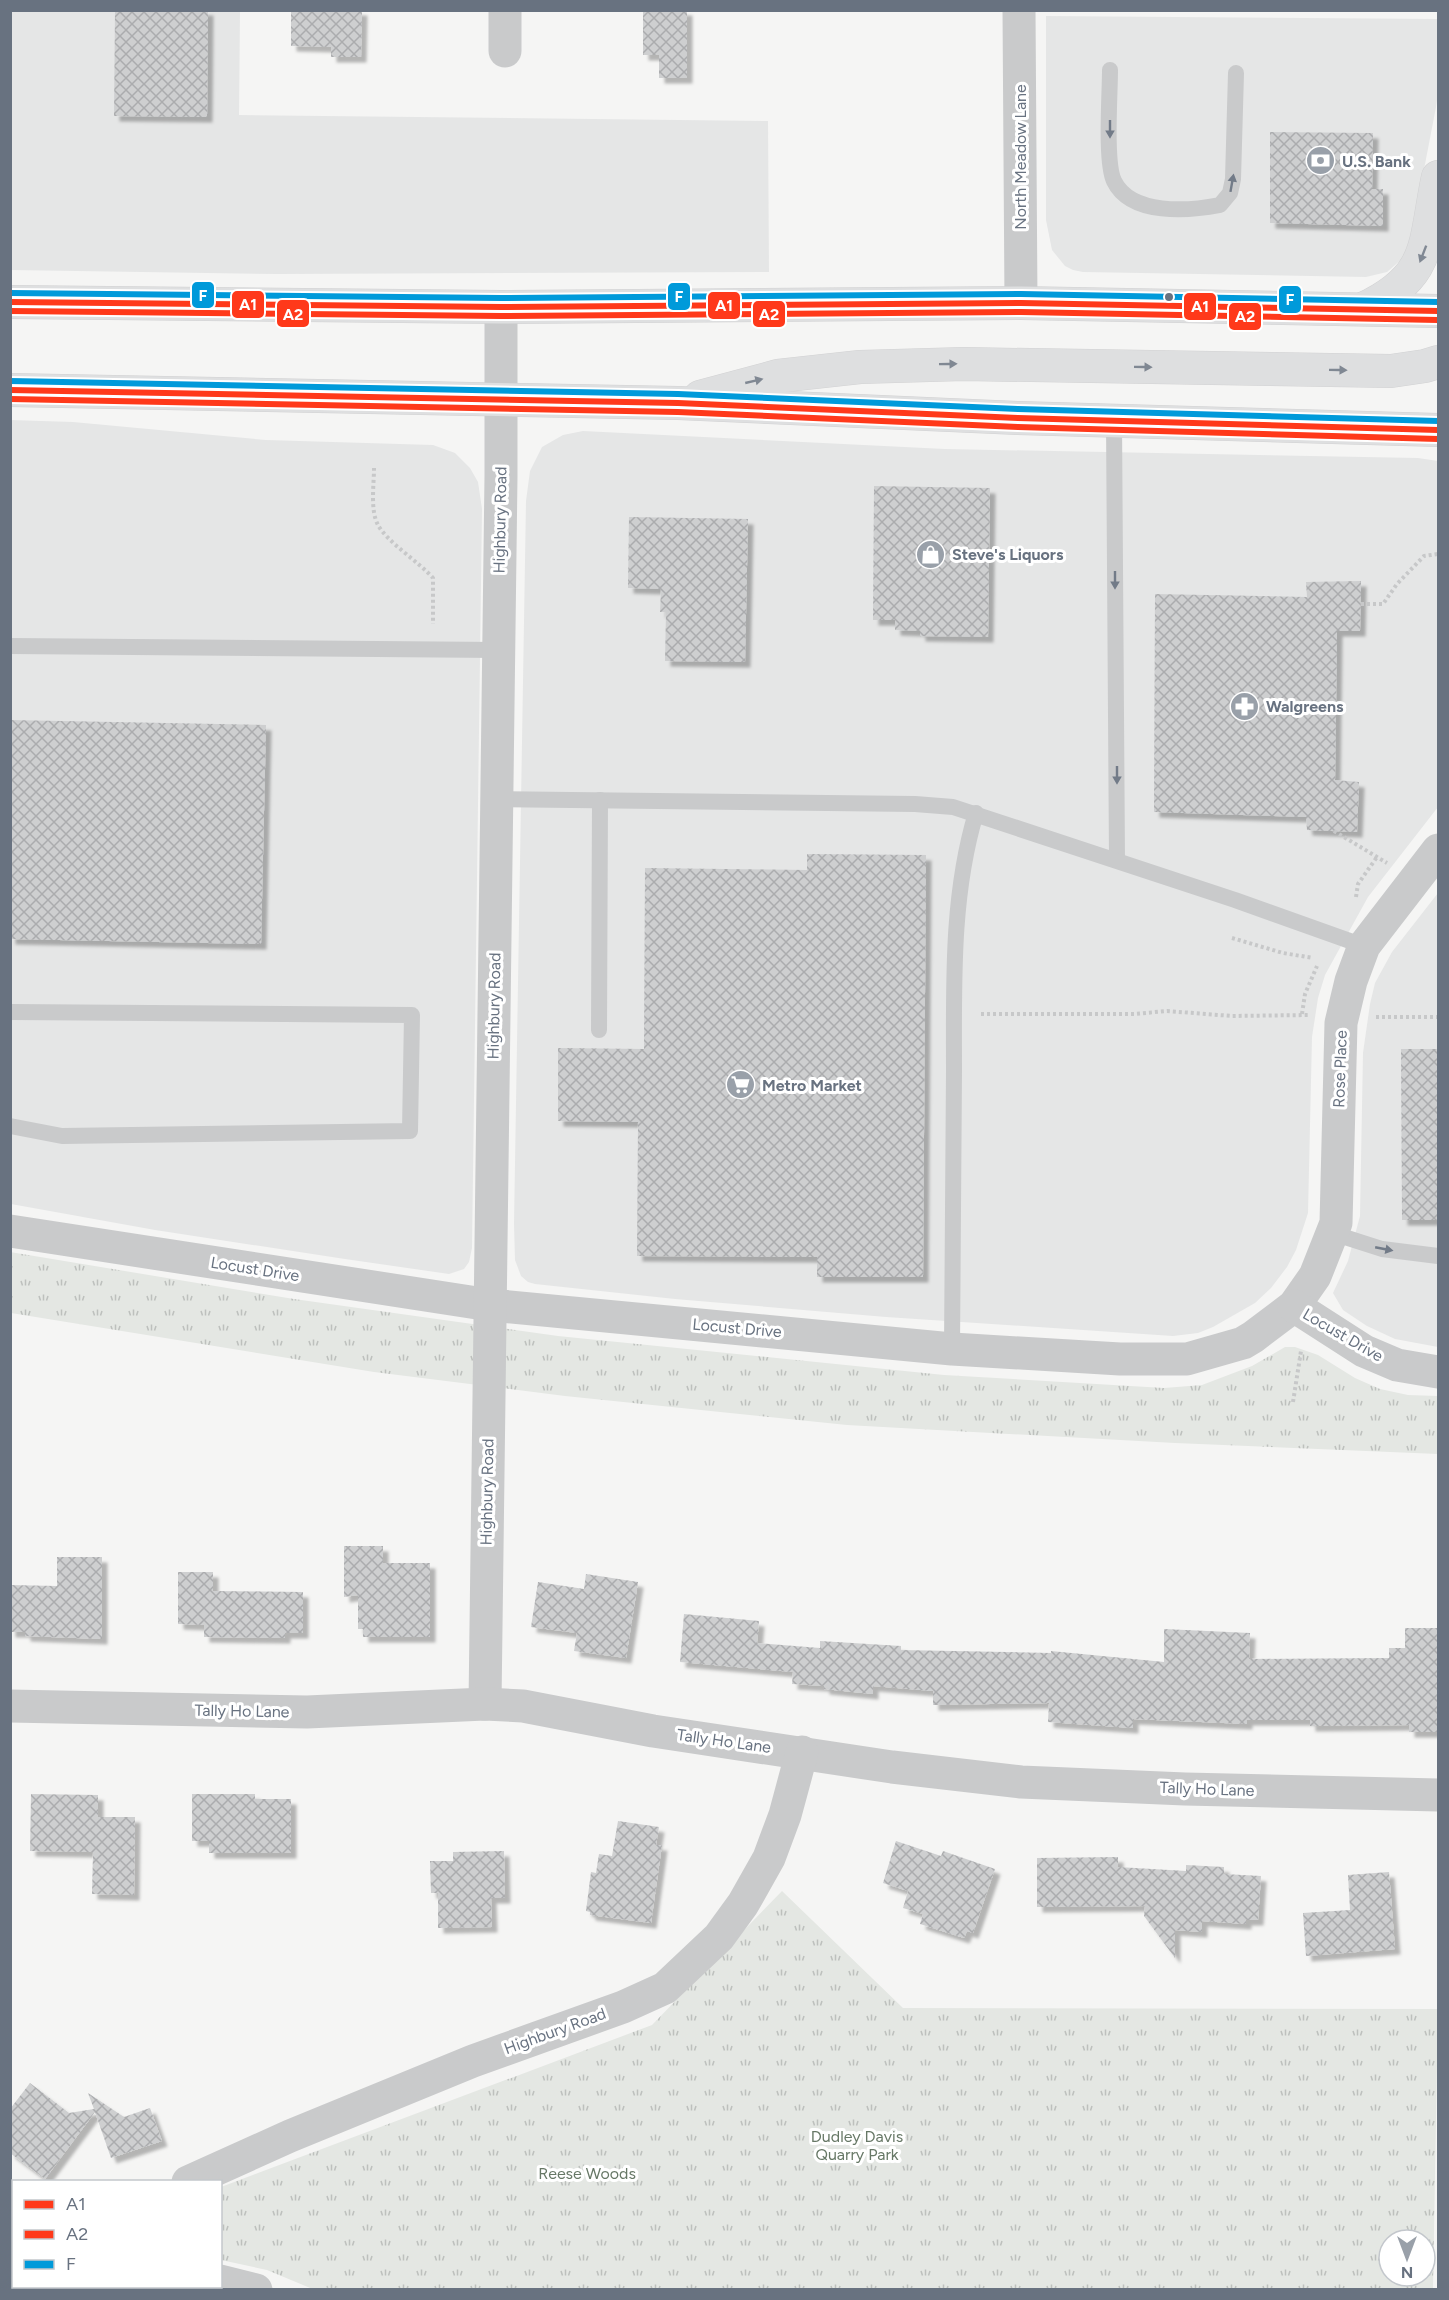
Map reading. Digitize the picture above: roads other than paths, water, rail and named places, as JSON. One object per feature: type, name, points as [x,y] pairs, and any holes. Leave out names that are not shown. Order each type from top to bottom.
[{"type":"main road","points":[[1363,309],[1384,299],[1401,287],[1417,269],[1426,248],[1438,177]]},
{"type":"main road","points":[[10,302],[501,308],[1021,303],[1438,311]]},
{"type":"main road","points":[[678,403],[778,376],[860,367],[964,364],[1391,371],[1438,362]]},
{"type":"main road","points":[[10,390],[678,403],[1438,430]]},
{"type":"street","points":[[505,10],[505,51]]},
{"type":"street","name":"North Meadow Lane","points":[[1019,10],[1021,303]]},
{"type":"street","name":"Highbury Road","points":[[485,1704],[501,308]]},
{"type":"street","name":"Rose Place","points":[[1294,1306],[1315,1276],[1335,1223],[1342,1017],[1351,981],[1364,946],[1438,850]]},
{"type":"street","name":"Locust Drive","points":[[10,1231],[490,1305],[952,1349],[1120,1359],[1187,1359],[1243,1343],[1294,1306],[1364,1351],[1397,1365],[1438,1372]]},
{"type":"street","name":"Tally Ho Lane","points":[[10,1706],[307,1712],[485,1704],[523,1706],[652,1731],[892,1767],[1022,1782],[1185,1790],[1438,1795]]},
{"type":"street","name":"Highbury Road","points":[[190,2180],[290,2136],[474,2061],[623,2007],[665,1988],[719,1937],[743,1904],[769,1858],[785,1815],[802,1752]]},
{"type":"street","points":[[222,2281],[256,2289]]},
{"type":"lane","points":[[1110,70],[1109,166],[1115,183],[1132,200],[1159,209],[1194,210],[1220,205],[1230,193],[1233,179],[1236,73]]},
{"type":"lane","points":[[1114,420],[1117,860]]},
{"type":"lane","points":[[10,646],[498,650]]},
{"type":"lane","points":[[497,799],[915,804],[953,807],[1117,860],[1364,946]]},
{"type":"lane","points":[[599,1030],[600,800]]},
{"type":"lane","points":[[952,1349],[954,1014],[959,890],[965,851],[976,813]]},
{"type":"lane","points":[[10,1012],[412,1015],[411,1131],[62,1136],[10,1126]]},
{"type":"lane","points":[[1332,1233],[1382,1249],[1438,1256]]},
{"type":"place","name":"U.S. Bank","points":[[1321,161]]},
{"type":"place","name":"Steve's Liquors","points":[[931,554]]},
{"type":"place","name":"Walgreens","points":[[1245,706]]},
{"type":"place","name":"Metro Market","points":[[741,1085]]},
{"type":"park label","name":"Dudley Davis Quarry Park","points":[[857,2145]]},
{"type":"park label","name":"Reese Woods","points":[[587,2173]]}]
